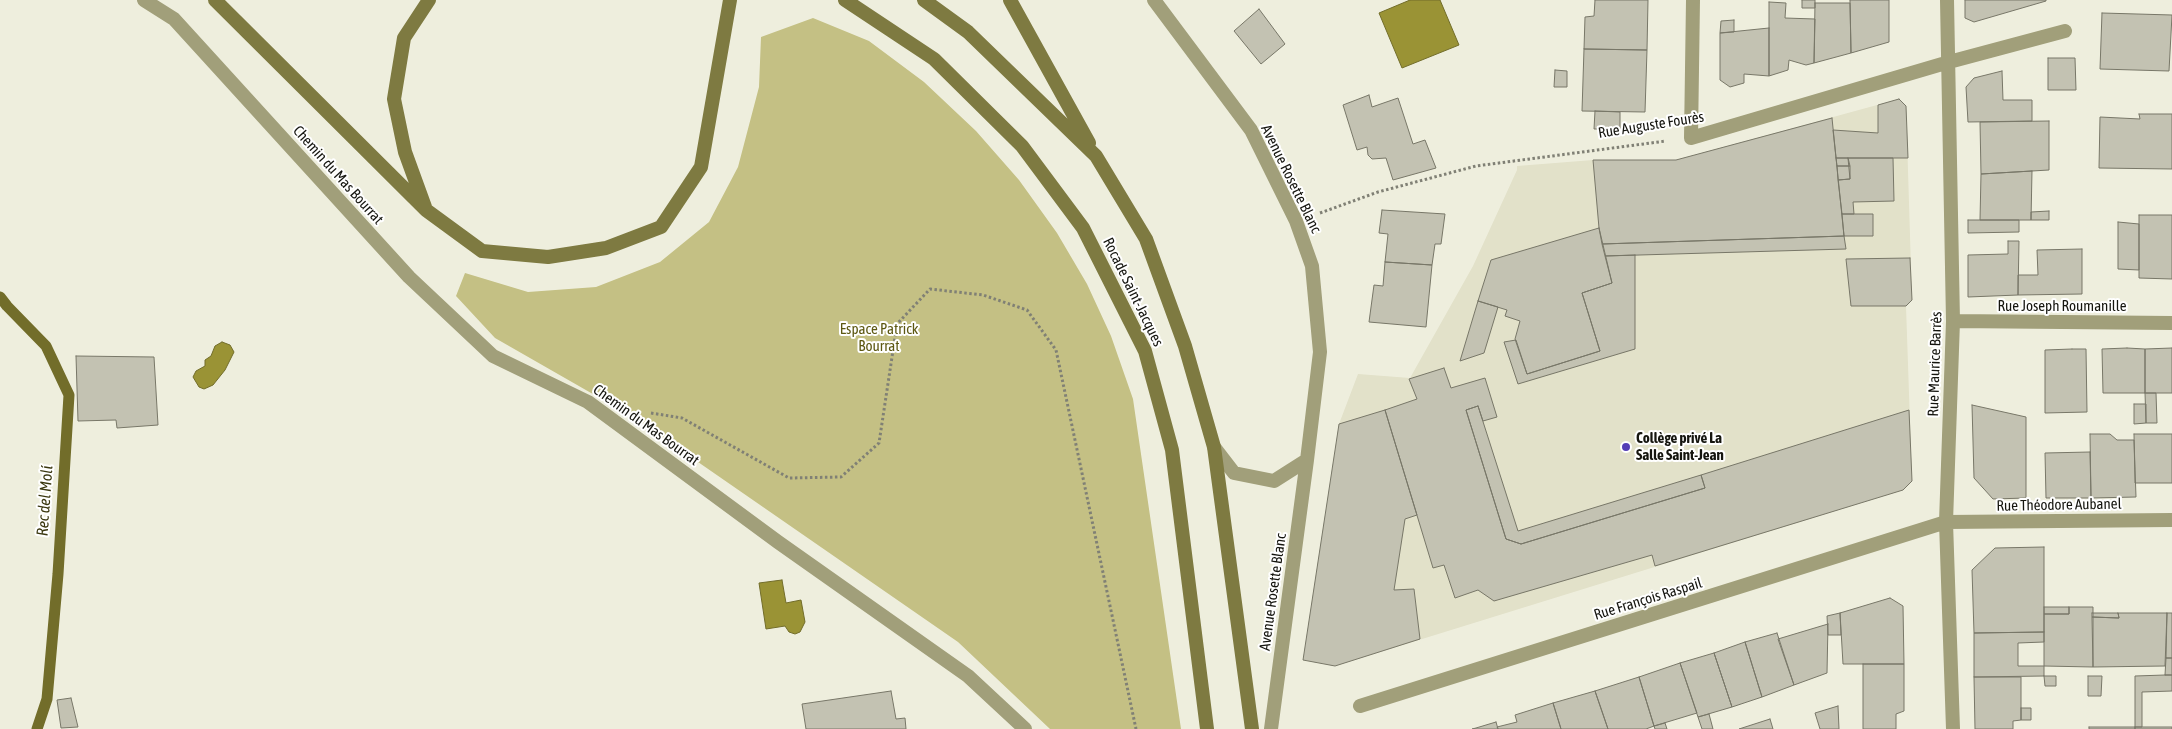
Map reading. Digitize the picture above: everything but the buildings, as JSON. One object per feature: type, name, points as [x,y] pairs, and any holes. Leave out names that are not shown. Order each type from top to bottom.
[{"type":"main road","points":[[215,0],[426,210],[482,251],[548,257],[606,248],[660,227],[701,167],[730,0]]},
{"type":"main road","points":[[426,210],[405,152],[394,99],[404,38],[428,0]]},
{"type":"main road","name":"Rocade Saint-Jacques","points":[[845,0],[934,59],[1022,146],[1084,228],[1145,352],[1172,450],[1207,729]]},
{"type":"main road","name":"Rocade Saint-Jacques","points":[[924,0],[968,32],[1096,156],[1146,240],[1186,346],[1214,447],[1252,729]]},
{"type":"main road","points":[[1010,0],[1096,156]]},
{"type":"street","name":"Chemin du Mas Bourrat","points":[[144,0],[174,19],[409,277],[493,356],[588,402],[778,542],[968,676],[1024,729]]},
{"type":"street","name":"Avenue Rosette Blanc","points":[[1154,0],[1251,130],[1296,221],[1312,266],[1320,352],[1271,729]]},
{"type":"street","points":[[1691,138],[1693,0]]},
{"type":"street","name":"Rue Maurice Barrès","points":[[1947,0],[1953,321],[1946,522],[1954,729]]},
{"type":"street","name":"Rue Auguste Fourès","points":[[1691,138],[1949,62],[2065,32]]},
{"type":"street","name":"Rue Joseph Roumanille","points":[[1953,321],[2172,323]]},
{"type":"street","points":[[1214,447],[1234,473],[1274,481],[1307,460]]},
{"type":"street","name":"Rue Théodore Aubanel","points":[[1946,522],[2172,520]]},
{"type":"street","name":"Rue François Raspail","points":[[1360,706],[1946,522]]},
{"type":"path","name":"Rue Auguste Fourès","points":[[1296,221],[1378,192],[1476,166],[1691,138]]},
{"type":"path","points":[[644,412],[682,418],[789,478],[841,477],[879,443],[897,324],[930,289],[983,295],[1027,310],[1056,350],[1136,729]]},
{"type":"shaded area","points":[[1410,0],[1440,0],[1459,45],[1402,68],[1379,13]]},
{"type":"shaded area","points":[[1899,99],[1906,106],[1912,300],[1906,306],[1912,481],[1903,490],[1335,666],[1303,660],[1339,424],[1358,374],[1410,378],[1473,266],[1517,170],[1517,166],[1593,160],[1676,160]]},
{"type":"shaded area","points":[[222,342],[230,345],[234,352],[225,370],[213,385],[204,389],[199,387],[193,377],[196,371],[205,366],[205,360],[211,356],[215,346]]},
{"type":"shaded area","points":[[782,580],[786,603],[801,600],[805,622],[800,632],[795,634],[789,632],[785,626],[766,629],[759,583]]},
{"type":"green space","name":"Espace Patrick Bourrat","points":[[813,18],[869,41],[924,82],[976,131],[1019,180],[1057,233],[1087,284],[1111,336],[1133,399],[1181,729],[1050,729],[958,642],[633,417],[495,338],[456,296],[465,273],[528,292],[596,287],[660,262],[709,222],[738,167],[759,87],[761,37]]},
{"type":"waterway","name":"Rec del Molí","points":[[0,297],[46,346],[69,395],[58,574],[47,699],[37,729]]},
{"type":"place","name":"Collège privé La Salle Saint-Jean","points":[[1626,447]]}]
